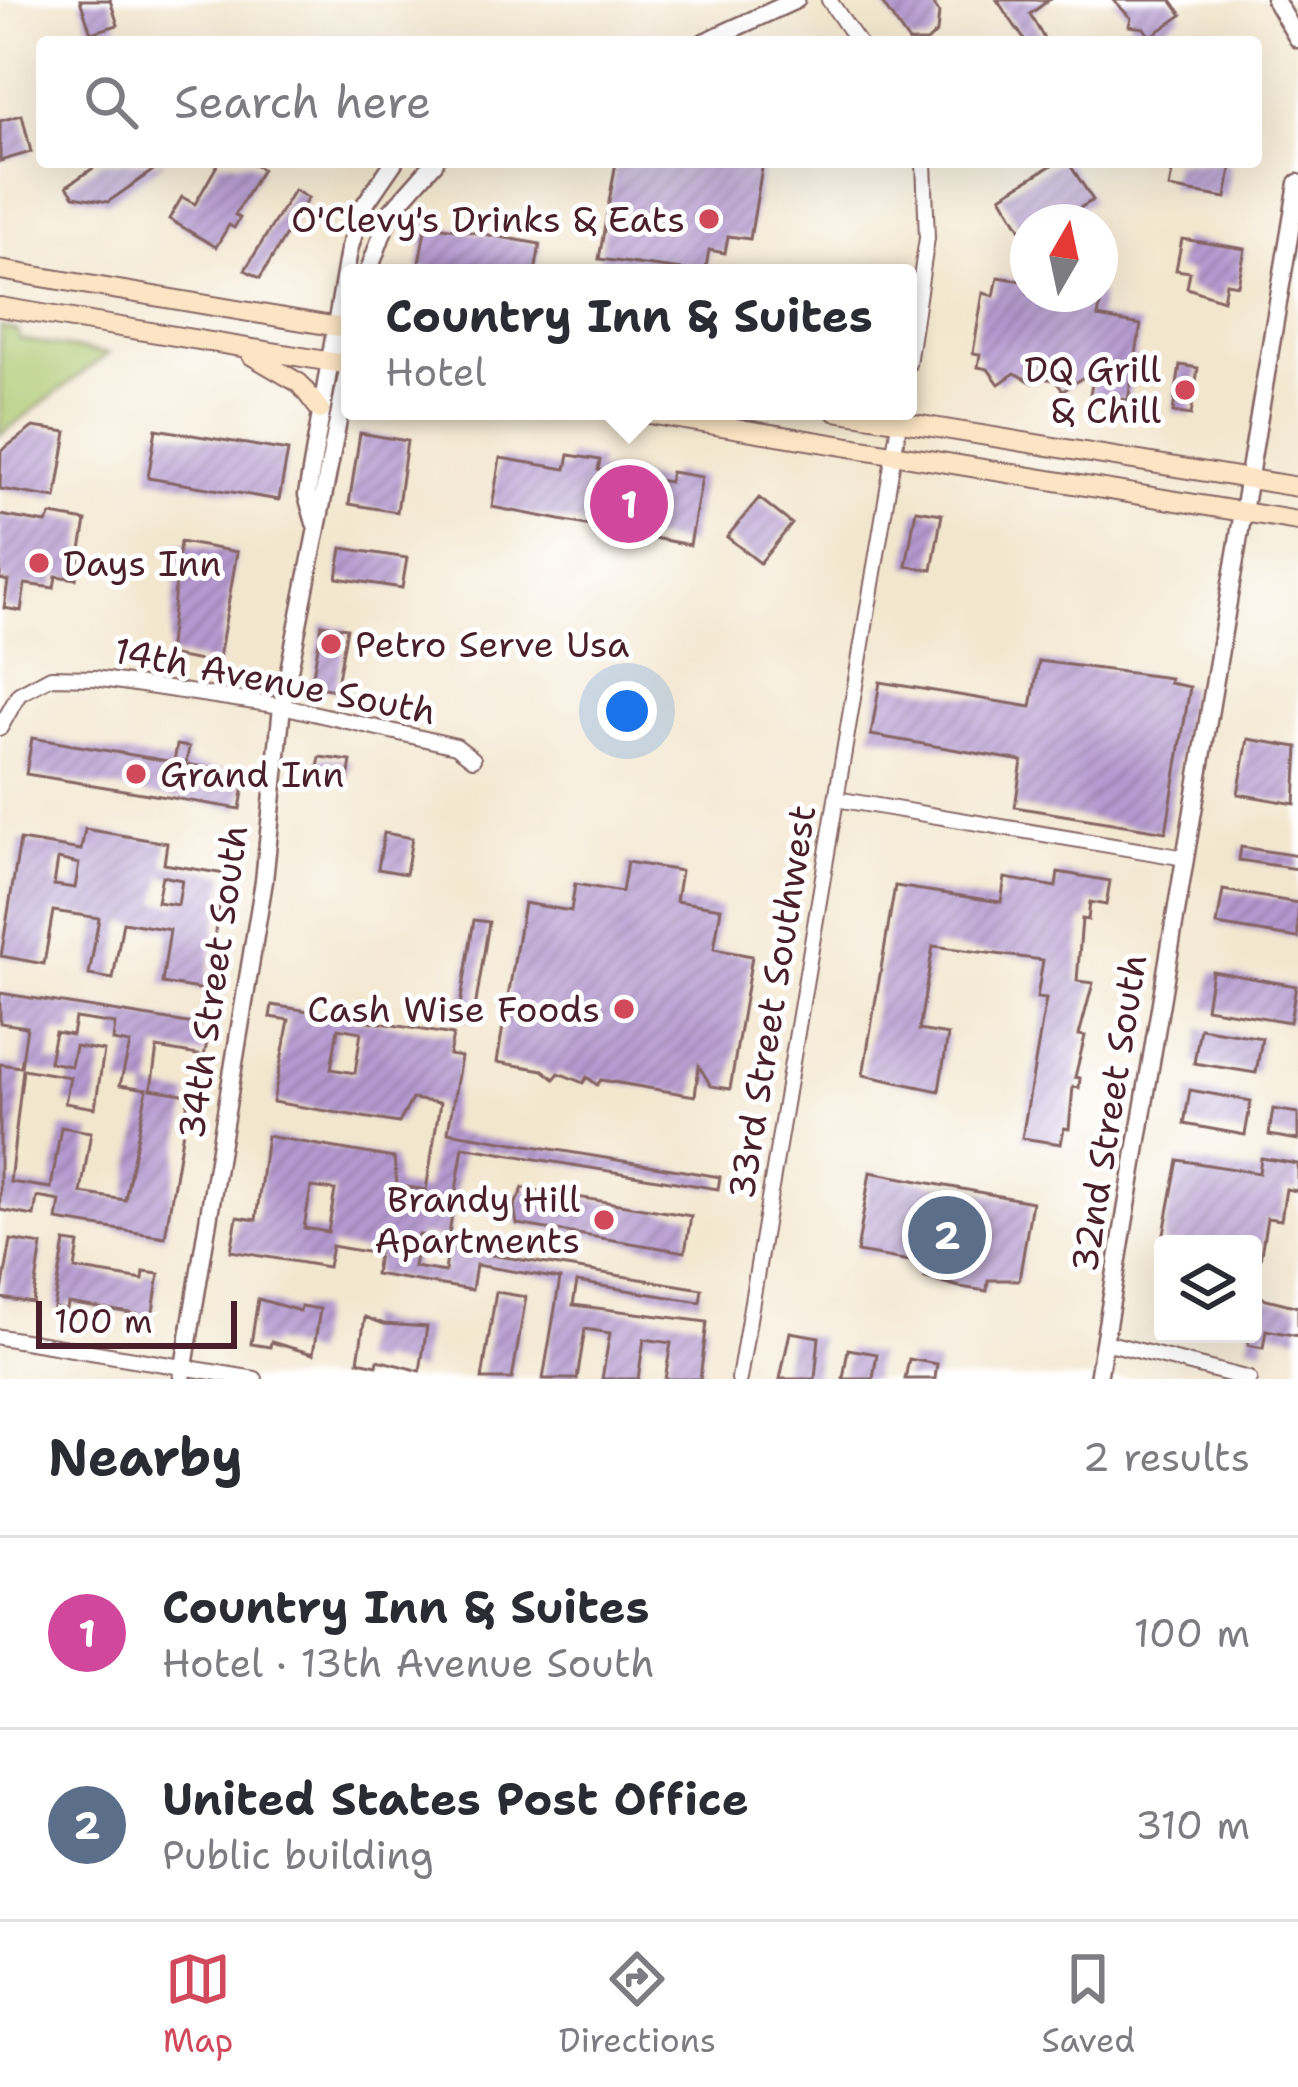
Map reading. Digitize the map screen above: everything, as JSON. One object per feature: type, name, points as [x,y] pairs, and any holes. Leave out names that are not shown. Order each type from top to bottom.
[{"type":"main road","points":[[0,270],[341,328]]},
{"type":"main road","points":[[0,307],[341,362]]},
{"type":"main road","points":[[230,345],[282,371],[320,410]]},
{"type":"main road","points":[[917,419],[1298,487]]},
{"type":"main road","points":[[686,420],[1298,521]]},
{"type":"street","points":[[717,36],[796,0]]},
{"type":"street","points":[[829,0],[854,36]]},
{"type":"street","points":[[1275,0],[1298,40]]},
{"type":"street","name":"34th Street South","points":[[352,264],[361,210],[390,168]]},
{"type":"street","points":[[371,264],[390,213],[430,168]]},
{"type":"street","points":[[917,307],[928,238],[924,168]]},
{"type":"street","points":[[1243,512],[1298,183]]},
{"type":"street","name":"34th Street South","points":[[315,524],[307,494],[326,361],[341,330]]},
{"type":"street","name":"34th Street South","points":[[183,1373],[264,881],[282,706],[341,413]]},
{"type":"street","name":"33rd Street Southwest","points":[[740,1379],[899,420]]},
{"type":"street","name":"32nd Street South","points":[[1098,1379],[1243,512]]},
{"type":"street","name":"14th Avenue South","points":[[3,722],[19,694],[51,677],[133,682],[282,706],[456,746],[473,759]]},
{"type":"street","points":[[836,799],[1185,858]]},
{"type":"street","points":[[0,1337],[183,1373],[255,1379]]},
{"type":"street","points":[[1105,1342],[1249,1379]]},
{"type":"green space","points":[[0,326],[18,331],[19,339],[108,354],[0,435]]},
{"type":"building","points":[[80,0],[110,0],[118,25],[91,33]]},
{"type":"building","points":[[880,0],[930,0],[939,13],[937,32],[905,36]]},
{"type":"building","points":[[997,0],[1049,0],[1030,14],[1043,36],[1022,36]]},
{"type":"building","points":[[1113,0],[1171,0],[1182,15],[1151,36],[1144,28],[1129,26],[1131,18]]},
{"type":"building","points":[[22,115],[31,152],[0,161],[0,121]]},
{"type":"building","points":[[93,168],[156,168],[108,202],[74,196],[67,186]]},
{"type":"building","points":[[216,168],[262,169],[235,215],[240,218],[234,228],[229,225],[216,247],[169,219],[182,197],[195,204]]},
{"type":"building","points":[[615,168],[762,168],[750,239],[728,236],[725,253],[709,250],[707,264],[599,259]]},
{"type":"building","points":[[1047,168],[1072,168],[1093,200],[1086,204],[1010,204],[1010,211],[1001,196]]},
{"type":"building","points":[[1173,168],[1231,169],[1226,198],[1169,188]]},
{"type":"building","points":[[294,190],[308,198],[260,278],[245,270]]},
{"type":"building","points":[[426,224],[540,244],[537,264],[419,264]]},
{"type":"building","points":[[1182,239],[1245,249],[1238,285],[1226,283],[1223,300],[1187,288],[1190,272],[1176,270]]},
{"type":"building","points":[[998,277],[1010,279],[1010,312],[1099,312],[1098,317],[1141,325],[1128,400],[1090,394],[1095,369],[1063,391],[1055,380],[1041,378],[1033,383],[1015,373],[999,384],[988,369],[978,367],[980,354],[973,353],[983,293],[994,296]]},
{"type":"building","name":"DQ Grill & Chill","points":[[1180,365],[1198,368],[1191,415],[1173,412]]},
{"type":"building","points":[[33,427],[67,432],[56,498],[0,489],[1,451]]},
{"type":"building","points":[[156,429],[288,451],[279,500],[148,478]]},
{"type":"building","points":[[360,433],[407,441],[397,512],[349,504]]},
{"type":"building","points":[[569,455],[600,460],[598,470],[669,482],[671,472],[702,477],[690,545],[492,507],[500,458],[566,469]]},
{"type":"building","points":[[759,498],[792,524],[760,563],[727,537]]},
{"type":"building","points":[[916,510],[942,514],[932,570],[906,566]]},
{"type":"building","name":"Days Inn","points":[[0,515],[46,523],[51,515],[86,521],[76,579],[56,576],[54,588],[25,584],[21,611],[4,608],[8,581],[0,579]]},
{"type":"building","points":[[180,542],[237,552],[218,664],[168,655]]},
{"type":"building","points":[[342,548],[407,558],[402,588],[337,578]]},
{"type":"building","points":[[322,624],[347,628],[336,690],[311,686]]},
{"type":"building","points":[[1039,661],[1170,678],[1169,683],[1190,687],[1166,832],[1015,807],[1022,761],[871,735],[880,682],[1031,707]]},
{"type":"building","name":"Grand Inn","points":[[32,738],[174,762],[177,745],[189,747],[186,764],[246,774],[240,809],[26,774]]},
{"type":"building","points":[[1248,739],[1298,747],[1295,804],[1238,794]]},
{"type":"building","points":[[320,757],[351,761],[348,779],[317,773]]},
{"type":"building","points":[[85,829],[167,843],[164,864],[225,874],[205,990],[162,983],[170,930],[123,922],[113,979],[89,975],[99,918],[53,911],[44,964],[1,956],[20,840],[81,850]],"holes":[[[58,859],[79,864],[75,888],[54,885]],[[162,876],[182,880],[178,905],[157,902]]]},
{"type":"building","points":[[384,833],[412,838],[406,874],[378,869]]},
{"type":"building","points":[[1241,847],[1298,856],[1298,869],[1239,860]]},
{"type":"building","name":"Cash Wise Foods","points":[[627,862],[681,871],[676,901],[721,908],[714,949],[752,956],[730,1089],[711,1086],[699,1066],[695,1096],[601,1080],[597,1085],[587,1077],[583,1083],[559,1073],[554,1079],[543,1070],[497,1062],[524,903],[571,911],[575,884],[622,892]]},
{"type":"building","points":[[1058,872],[1110,881],[1106,905],[1090,902],[1088,920],[1082,919],[1077,981],[1093,983],[1079,1035],[1085,1036],[1075,1077],[1080,1078],[1079,1088],[1073,1087],[1069,1129],[1064,1128],[1061,1144],[1022,1138],[1046,999],[1037,998],[1043,960],[933,946],[919,1030],[948,1035],[939,1091],[863,1075],[895,886],[1001,902],[1005,878],[1056,887]]},
{"type":"building","points":[[1223,890],[1298,903],[1298,938],[1217,925]]},
{"type":"building","points":[[474,920],[489,922],[473,1021],[458,1018]]},
{"type":"building","points":[[1212,971],[1296,986],[1290,1022],[1206,1008]]},
{"type":"building","points":[[0,993],[200,1025],[197,1041],[207,1042],[204,1056],[157,1048],[151,1089],[189,1095],[165,1237],[57,1220],[60,1201],[37,1197],[34,1216],[0,1210],[0,1064],[21,1067],[27,1027],[0,1023]],"holes":[[[75,1018],[115,1024],[113,1041],[130,1044],[120,1085],[147,1089],[125,1200],[81,1193],[91,1132],[61,1127],[51,1188],[10,1182],[23,1069],[70,1077],[65,1103],[95,1108],[104,1051],[75,1046],[71,1066],[49,1062],[55,1032],[72,1035]]]},
{"type":"building","points":[[272,1005],[453,1035],[449,1055],[461,1057],[448,1132],[720,1177],[718,1189],[463,1147],[448,1240],[419,1235],[414,1267],[445,1272],[448,1248],[702,1289],[700,1302],[577,1282],[573,1305],[707,1322],[700,1379],[665,1379],[671,1343],[644,1339],[638,1379],[602,1379],[610,1333],[585,1329],[577,1379],[543,1379],[560,1279],[476,1265],[472,1290],[375,1274],[378,1254],[332,1246],[328,1267],[231,1251],[237,1217],[256,1220],[267,1136],[394,1158],[397,1185],[426,1190],[440,1103],[412,1099],[399,1123],[273,1102],[289,1020],[270,1017]],"holes":[[[338,1028],[361,1032],[355,1073],[331,1069]],[[311,1187],[335,1190],[328,1232],[304,1228]]]},
{"type":"building","points":[[1200,1028],[1262,1038],[1256,1073],[1194,1063]]},
{"type":"building","points":[[1190,1090],[1251,1101],[1245,1135],[1184,1124]]},
{"type":"building","points":[[1273,1109],[1298,1113],[1298,1140],[1269,1135]]},
{"type":"building","points":[[1261,1158],[1298,1164],[1297,1191],[1286,1189],[1281,1220],[1267,1218],[1262,1248],[1262,1235],[1164,1235],[1178,1160],[1259,1173]]},
{"type":"building","points":[[870,1172],[1032,1202],[1019,1280],[988,1280],[987,1291],[960,1287],[925,1278],[928,1264],[857,1252]]},
{"type":"building","name":"Brandy Hill Apartments","points":[[523,1188],[691,1216],[685,1252],[517,1224],[514,1207]]},
{"type":"building","points":[[11,1240],[42,1245],[33,1303],[1,1298]]},
{"type":"building","points":[[65,1242],[79,1244],[75,1269],[143,1280],[144,1272],[159,1274],[151,1324],[136,1322],[137,1314],[68,1303],[67,1310],[54,1308]]},
{"type":"building","points":[[496,1292],[526,1297],[512,1379],[482,1379]]},
{"type":"building","points":[[1262,1298],[1298,1307],[1298,1336],[1266,1330],[1263,1348],[1248,1345],[1262,1343]]},
{"type":"building","points":[[258,1299],[300,1311],[301,1306],[320,1309],[313,1354],[271,1342],[270,1347],[251,1344]]},
{"type":"building","points":[[365,1317],[384,1324],[427,1327],[420,1371],[378,1360],[377,1365],[358,1361]]},
{"type":"building","points":[[790,1332],[819,1337],[815,1379],[780,1379]]},
{"type":"building","points":[[848,1349],[877,1354],[873,1379],[843,1379]]},
{"type":"building","points":[[909,1359],[937,1364],[935,1379],[905,1379]]},
{"type":"place","name":"O'Clevy's Drinks & Eats","points":[[709,219]]},
{"type":"place","name":"DQ Grill & Chill","points":[[1185,390]]},
{"type":"place","name":"Country Inn & Suites","points":[[629,504]]},
{"type":"place","name":"Days Inn","points":[[39,563]]},
{"type":"place","name":"Petro Serve Usa","points":[[331,644]]},
{"type":"place","name":"Grand Inn","points":[[136,774]]},
{"type":"place","name":"Cash Wise Foods","points":[[624,1009]]},
{"type":"place","name":"Brandy Hill Apartments","points":[[604,1220]]},
{"type":"place","name":"United States Post Office","points":[[947,1235]]}]
